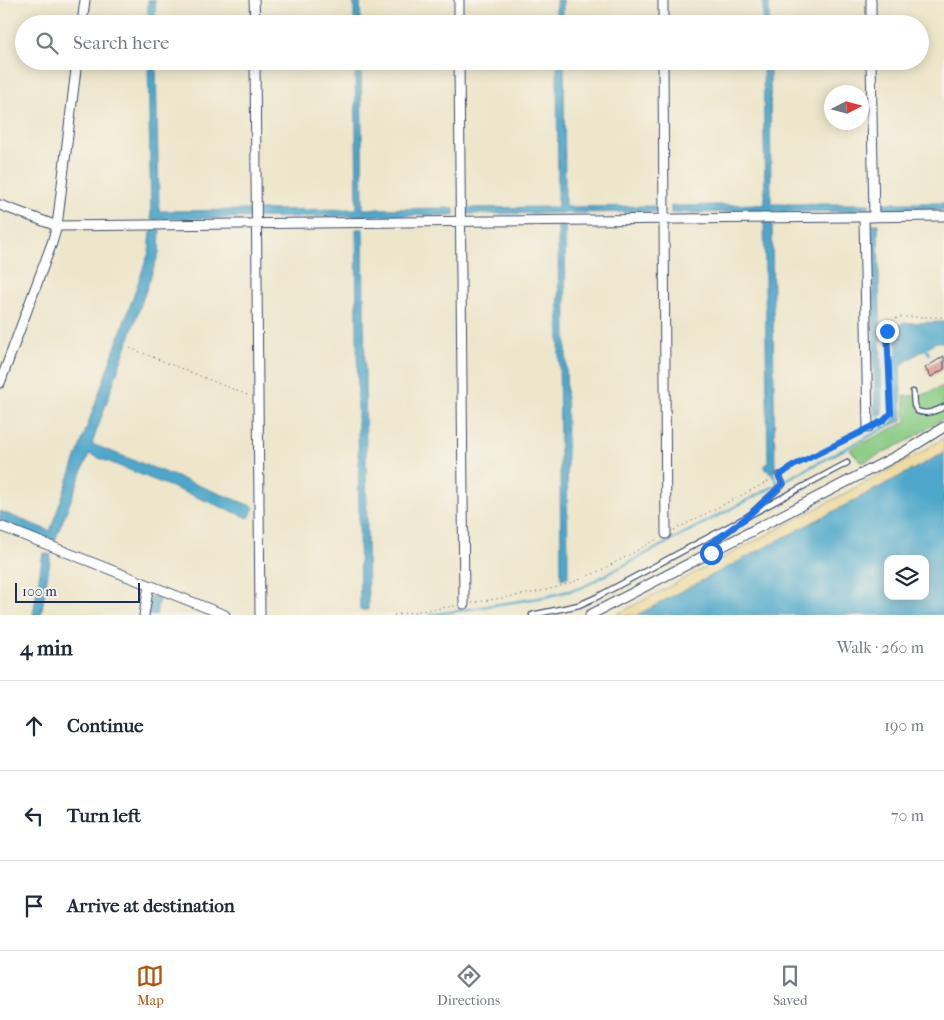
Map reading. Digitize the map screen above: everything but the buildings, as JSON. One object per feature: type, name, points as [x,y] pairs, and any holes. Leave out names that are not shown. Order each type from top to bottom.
[{"type":"street","points":[[83,15],[85,0]]},
{"type":"street","points":[[254,0],[255,15]]},
{"type":"street","points":[[459,0],[459,15]]},
{"type":"street","points":[[663,0],[663,15]]},
{"type":"street","points":[[871,0],[871,15]]},
{"type":"street","points":[[0,383],[52,243],[56,226],[77,70]]},
{"type":"street","points":[[255,70],[260,615]]},
{"type":"street","points":[[460,70],[464,604]]},
{"type":"street","points":[[663,70],[666,534]]},
{"type":"street","points":[[868,428],[874,214],[872,70]]},
{"type":"street","points":[[0,206],[56,226],[665,220],[874,214],[944,216]]},
{"type":"street","points":[[590,615],[904,452],[944,427]]},
{"type":"street","points":[[0,526],[225,615]]},
{"type":"street","points":[[144,615],[149,585]]},
{"type":"lane","points":[[913,392],[914,405],[917,411],[923,413],[944,407]]},
{"type":"lane","points":[[532,615],[578,605],[597,597],[847,464]]},
{"type":"lane","points":[[711,553],[713,542],[747,517],[783,484],[779,476]]},
{"type":"path","points":[[779,476],[793,466],[883,421],[891,413],[887,331],[891,321],[899,316],[944,317]]},
{"type":"path","points":[[130,348],[258,400]]},
{"type":"path","points":[[394,615],[569,584],[592,575],[666,534],[773,479]]},
{"type":"green space","points":[[944,386],[944,418],[907,441],[862,463],[850,449],[906,422],[904,396],[920,396]]},
{"type":"sand","points":[[944,438],[944,453],[637,615],[616,615],[919,454]]},
{"type":"water","points":[[148,0],[155,0],[156,15],[148,15]]},
{"type":"water","points":[[354,0],[360,0],[361,15],[354,15]]},
{"type":"water","points":[[556,0],[563,0],[563,15],[556,15]]},
{"type":"water","points":[[763,0],[769,0],[769,15],[763,15]]},
{"type":"water","points":[[148,70],[156,70],[159,211],[357,209],[355,70],[361,70],[363,209],[454,208],[454,215],[364,216],[364,218],[356,218],[356,216],[157,219],[157,230],[160,230],[159,253],[92,444],[254,507],[249,518],[89,454],[54,543],[0,521],[0,511],[50,531],[149,252],[151,232],[153,231],[153,220],[151,219]]},
{"type":"water","points":[[557,70],[564,70],[565,207],[659,206],[659,212],[466,214],[466,208],[558,207]]},
{"type":"water","points":[[763,70],[770,70],[771,204],[869,204],[869,211],[773,212],[772,216],[765,215],[764,212],[671,213],[671,206],[765,204]]},
{"type":"water","points":[[876,203],[944,203],[944,210],[876,210]]},
{"type":"water","points":[[764,220],[772,221],[775,472],[769,473],[769,470],[765,470],[765,465],[768,464]]},
{"type":"water","points":[[872,224],[878,224],[882,414],[875,414]]},
{"type":"water","points":[[558,225],[565,225],[568,577],[561,579]]},
{"type":"water","points":[[356,229],[363,229],[368,610],[360,610]]},
{"type":"water","points":[[944,322],[944,342],[936,342],[905,362],[900,370],[902,421],[889,426],[895,416],[893,363],[897,356],[896,328],[902,323]]},
{"type":"water","points":[[944,453],[944,615],[637,615]]},
{"type":"water","points":[[43,553],[51,555],[41,615],[33,615]]},
{"type":"water","points":[[151,596],[159,598],[156,615],[148,615]]},
{"type":"waterway","points":[[924,346],[929,354]]},
{"type":"waterway","points":[[878,411],[878,416],[884,428]]},
{"type":"waterway","points":[[431,615],[545,597],[581,588],[892,424]]},
{"type":"waterway","points":[[771,469],[778,484]]},
{"type":"route","points":[[711,553],[713,542],[747,517],[783,484],[779,476],[793,466],[883,421],[891,413],[887,331]]}]
